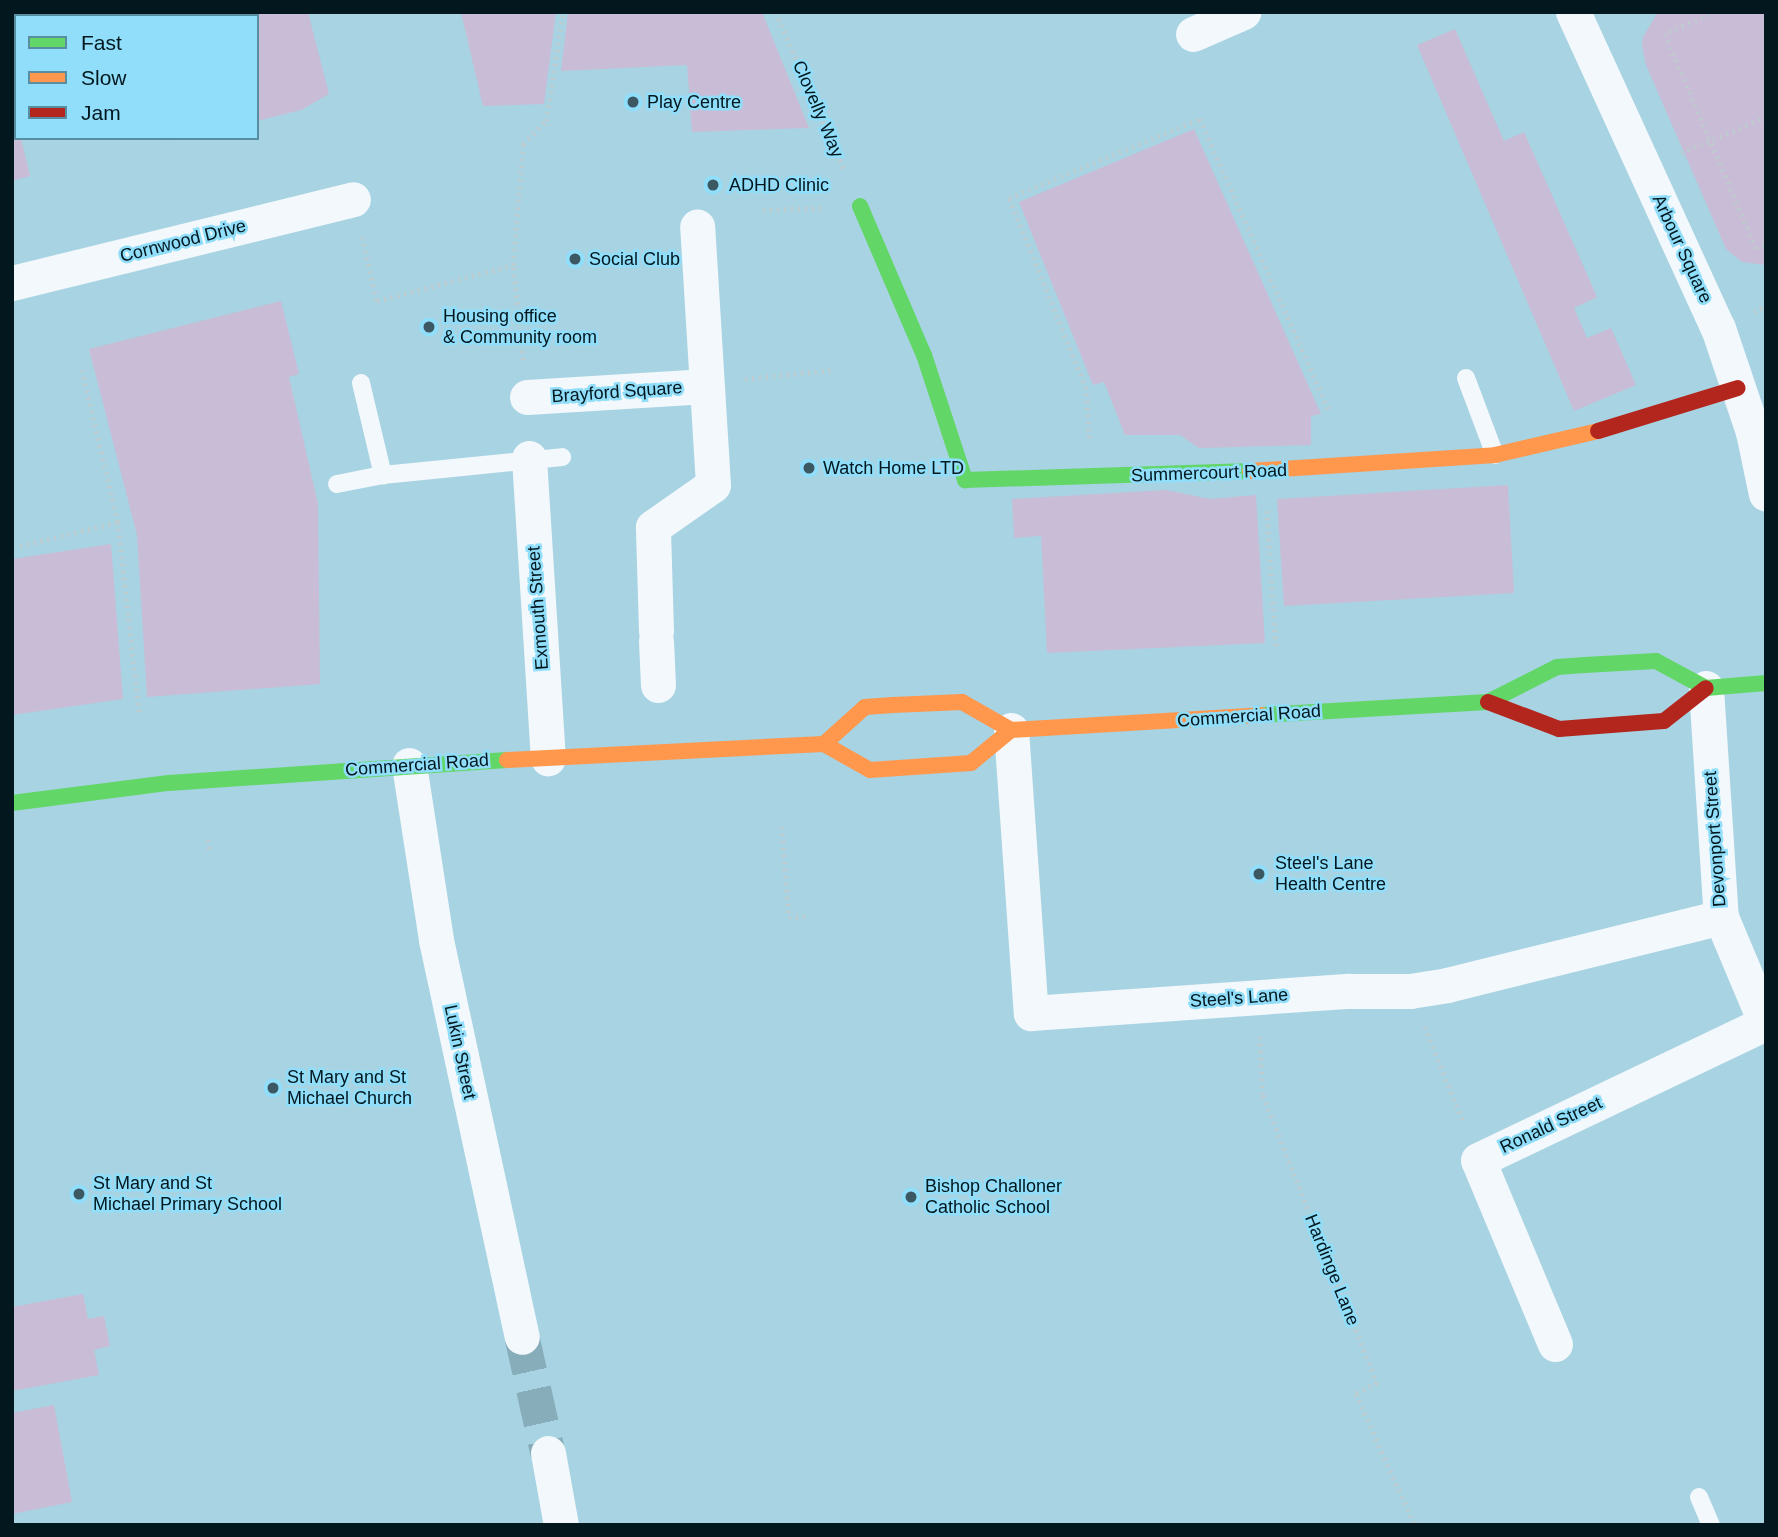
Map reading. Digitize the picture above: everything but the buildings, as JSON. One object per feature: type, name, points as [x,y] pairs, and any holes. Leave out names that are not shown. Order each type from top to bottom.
[{"type":"main road","name":"Summercourt Road","points":[[860,206],[924,355],[965,480],[1265,471],[1495,455],[1573,439],[1738,388]]},
{"type":"main road","name":"Commercial Road","points":[[1011,730],[1488,702],[1557,667],[1585,665],[1656,661],[1706,688],[1664,721],[1559,729],[1488,702]]},
{"type":"main road","points":[[1706,688],[1766,683]]},
{"type":"main road","points":[[962,702],[1011,730],[971,763],[870,770],[824,744],[865,707],[874,706],[962,702]]},
{"type":"main road","name":"Commercial Road","points":[[12,803],[169,783],[409,765],[824,744]]},
{"type":"street","points":[[1193,34],[1243,12]]},
{"type":"street","name":"Arbour Square","points":[[1573,12],[1718,328],[1753,432],[1766,494]]},
{"type":"street","name":"Cornwood Drive","points":[[12,283],[353,199]]},
{"type":"street","name":"Brayford Square","points":[[658,685],[653,527],[713,485],[697,226]]},
{"type":"street","name":"Brayford Square","points":[[527,397],[706,386]]},
{"type":"street","name":"Exmouth Street","points":[[545,457],[548,758]]},
{"type":"street","name":"Devonport Street","points":[[1706,688],[1721,917],[1764,1017]]},
{"type":"street","name":"Steel's Lane","points":[[1011,730],[1031,1013],[1257,996],[1410,991],[1447,985],[1721,917]]},
{"type":"street","name":"Lukin Street","points":[[409,765],[436,940],[522,1336]]},
{"type":"street","name":"Ronald Street","points":[[1555,1345],[1478,1160],[1764,1017]]},
{"type":"street","points":[[548,1452],[561,1525]]},
{"type":"lane","points":[[1465,377],[1495,455]]},
{"type":"lane","points":[[361,383],[383,475]]},
{"type":"lane","points":[[337,484],[383,475],[545,457]]},
{"type":"lane","points":[[1699,1497],[1711,1525]]},
{"type":"path","points":[[527,397],[513,265],[523,145],[546,121],[563,12]]},
{"type":"path","name":"Clovelly Way","points":[[776,12],[860,206]]},
{"type":"path","points":[[1716,12],[1665,34],[1756,248],[1766,244]]},
{"type":"path","points":[[1684,152],[1766,117]]},
{"type":"path","points":[[1092,477],[1086,389],[1009,198],[1200,119],[1330,413]]},
{"type":"path","points":[[353,199],[377,301],[513,265]]},
{"type":"path","points":[[763,210],[860,206]]},
{"type":"path","points":[[1759,309],[1766,306]]},
{"type":"path","points":[[82,370],[118,522],[140,717]]},
{"type":"path","points":[[706,386],[768,375],[831,370]]},
{"type":"path","points":[[1265,471],[1276,647]]},
{"type":"path","points":[[20,546],[118,522]]},
{"type":"path","points":[[782,827],[789,918],[805,916]]},
{"type":"path","points":[[208,840],[210,850]]},
{"type":"path","points":[[1410,991],[1478,1160]]},
{"type":"path","name":"Hardinge Lane","points":[[1257,996],[1263,1096],[1377,1383],[1356,1394],[1415,1525]]},
{"type":"shaded area","points":[[308,12],[329,94],[301,110],[259,120],[259,14],[112,14]]},
{"type":"shaded area","points":[[461,12],[556,12],[544,104],[483,106]]},
{"type":"shaded area","points":[[568,12],[762,12],[809,128],[692,132],[687,65],[561,71]]},
{"type":"shaded area","points":[[1658,12],[1766,12],[1766,265],[1742,262],[1726,249],[1646,65],[1643,37]]},
{"type":"shaded area","points":[[1455,29],[1504,141],[1524,132],[1597,297],[1574,308],[1587,338],[1611,328],[1636,385],[1574,411],[1417,45]]},
{"type":"shaded area","points":[[12,104],[14,140],[21,140],[30,176],[12,181]]},
{"type":"shaded area","points":[[1194,129],[1321,414],[1311,416],[1311,445],[1199,448],[1180,435],[1125,435],[1104,382],[1093,385],[1019,202]]},
{"type":"shaded area","points":[[281,301],[299,374],[289,377],[318,504],[320,684],[147,697],[137,535],[89,349]]},
{"type":"shaded area","points":[[1508,485],[1514,593],[1284,606],[1277,499]]},
{"type":"shaded area","points":[[1166,490],[1210,499],[1256,495],[1265,643],[1047,653],[1041,536],[1014,538],[1012,499]]},
{"type":"shaded area","points":[[111,544],[123,699],[12,715],[12,559]]},
{"type":"shaded area","points":[[83,1294],[88,1319],[104,1316],[110,1346],[94,1350],[99,1375],[12,1391],[12,1307]]},
{"type":"shaded area","points":[[54,1405],[72,1502],[12,1514],[12,1413]]},
{"type":"tunnel","points":[[522,1337],[548,1453]]},
{"type":"traffic: fast","points":[[860,206],[924,355],[965,480],[1250,471]]},
{"type":"traffic: fast","points":[[1262,715],[1488,702],[1557,667],[1585,665],[1656,661],[1706,688],[1766,683]]},
{"type":"traffic: fast","points":[[12,803],[169,783],[507,760]]},
{"type":"traffic: slow","points":[[1250,471],[1495,455],[1598,431]]},
{"type":"traffic: slow","points":[[824,744],[865,707],[893,705],[962,702],[1011,730],[1262,715]]},
{"type":"traffic: slow","points":[[507,760],[824,744],[870,770],[971,763],[1011,730]]},
{"type":"traffic: jam","points":[[1598,431],[1738,388]]},
{"type":"traffic: jam","points":[[1488,702],[1559,729],[1664,721],[1706,688]]},
{"type":"place","name":"Play Centre","points":[[633,102]]},
{"type":"place","name":"ADHD Clinic","points":[[713,185]]},
{"type":"place","name":"Social Club","points":[[575,259]]},
{"type":"place","name":"Housing office & Community room","points":[[429,327]]},
{"type":"place","name":"Watch Home LTD","points":[[809,468]]},
{"type":"place","name":"Steel's Lane Health Centre","points":[[1259,874]]},
{"type":"place","name":"St Mary and St Michael Church","points":[[273,1088]]},
{"type":"place","name":"St Mary and St Michael Primary School","points":[[79,1194]]},
{"type":"place","name":"Bishop Challoner Catholic School","points":[[911,1197]]}]
